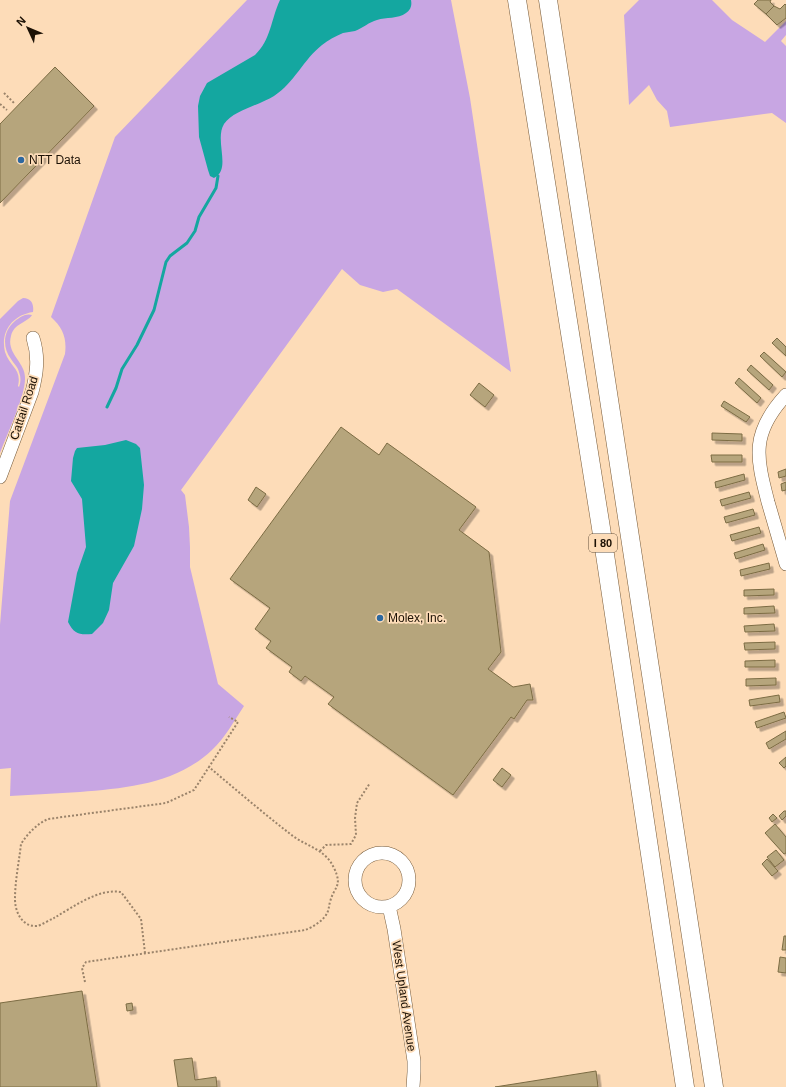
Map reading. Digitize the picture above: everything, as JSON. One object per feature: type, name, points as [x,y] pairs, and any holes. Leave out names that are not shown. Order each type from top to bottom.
[{"type":"highway","name":"I 80","points":[[517,0],[601,528],[685,1087]]},
{"type":"highway","name":"I 80","points":[[548,0],[714,1087]]},
{"type":"street","name":"Cattail Road","points":[[0,477],[36,379],[38,362],[37,349],[33,338]]},
{"type":"street","points":[[786,395],[769,417],[763,429],[758,452],[760,474],[786,564]]},
{"type":"street","points":[[374,854],[392,854],[405,865],[408,873],[409,882],[407,891],[403,898],[397,903],[389,906],[380,907],[371,905],[363,900],[355,883],[359,865],[366,858],[374,854]]},
{"type":"street","name":"West Upland Avenue","points":[[389,906],[394,929],[414,1061],[413,1087]]},
{"type":"path","points":[[4,93],[14,102]]},
{"type":"path","points":[[0,104],[7,110]]},
{"type":"path","points":[[145,953],[141,919],[121,892],[113,891],[102,893],[78,904],[38,926],[28,924],[20,919],[16,910],[15,900],[21,844],[40,823],[48,819],[166,803],[178,799],[194,790],[238,722],[229,717]]},
{"type":"path","points":[[85,982],[82,968],[86,962],[305,930],[313,927],[328,912],[332,895],[338,887],[338,879],[334,868],[328,859],[320,851],[291,835],[209,767]]},
{"type":"path","points":[[320,851],[326,845],[351,844],[356,835],[354,818],[357,803],[370,783]]},
{"type":"shaded area","points":[[247,0],[451,0],[470,98],[511,372],[397,289],[383,292],[360,285],[342,269],[181,490],[185,495],[189,527],[190,567],[218,684],[244,706],[225,735],[212,750],[183,770],[167,777],[115,789],[10,796],[11,768],[0,769],[0,625],[10,501],[65,354],[65,338],[59,325],[51,317],[115,137]]},
{"type":"shaded area","points":[[639,0],[712,0],[732,20],[765,42],[786,21],[786,35],[781,41],[786,46],[786,123],[772,113],[670,127],[667,111],[657,100],[649,85],[629,105],[624,15]]},
{"type":"shaded area","points":[[23,298],[26,298],[32,302],[33,312],[26,314],[14,320],[6,331],[4,344],[7,357],[17,372],[19,387],[20,374],[8,354],[5,339],[8,329],[15,321],[25,315],[32,315],[15,328],[10,342],[13,352],[24,372],[24,385],[16,415],[0,453],[0,319]]},
{"type":"water","points":[[280,0],[411,0],[411,7],[408,12],[403,15],[374,21],[358,30],[343,33],[327,41],[309,57],[288,84],[274,96],[241,111],[228,119],[221,131],[222,168],[219,174],[214,178],[210,176],[199,137],[198,106],[200,96],[207,83],[255,55],[260,49],[268,36]]},
{"type":"water","points":[[126,440],[136,444],[140,448],[144,485],[142,509],[134,546],[113,583],[109,610],[103,623],[92,634],[80,634],[72,629],[68,622],[77,573],[86,547],[82,499],[71,481],[73,458],[77,448],[105,445]]},
{"type":"building","points":[[758,0],[771,0],[770,2],[774,6],[766,14],[754,4]]},
{"type":"building","points":[[785,4],[786,18],[777,25],[766,14],[774,6],[780,9]]},
{"type":"building","name":"NTT Data","points":[[55,67],[94,106],[0,203],[0,124]]},
{"type":"building","points":[[777,338],[786,347],[786,356],[772,343]]},
{"type":"building","points":[[764,352],[786,372],[782,377],[760,356]]},
{"type":"building","points":[[751,365],[773,385],[769,390],[747,370]]},
{"type":"building","points":[[739,378],[761,398],[757,403],[735,383]]},
{"type":"building","points":[[479,383],[494,395],[485,407],[470,395]]},
{"type":"building","points":[[724,401],[750,417],[746,422],[721,406]]},
{"type":"building","name":"Molex, Inc.","points":[[341,427],[379,455],[387,443],[476,507],[459,530],[489,552],[501,652],[488,669],[513,687],[530,684],[533,700],[527,700],[514,719],[511,717],[453,795],[328,704],[334,697],[305,676],[301,681],[289,672],[292,667],[266,648],[271,641],[255,629],[270,608],[230,579]]},
{"type":"building","points":[[712,433],[742,434],[742,441],[712,440]]},
{"type":"building","points":[[711,455],[742,455],[742,462],[712,462]]},
{"type":"building","points":[[786,469],[786,476],[779,478],[778,472]]},
{"type":"building","points":[[744,474],[745,480],[716,488],[715,482]]},
{"type":"building","points":[[786,482],[786,490],[782,491],[781,484]]},
{"type":"building","points":[[256,487],[266,494],[257,507],[248,500]]},
{"type":"building","points":[[749,492],[751,498],[722,506],[720,500]]},
{"type":"building","points":[[753,509],[755,515],[726,523],[724,517]]},
{"type":"building","points":[[759,527],[761,533],[732,541],[730,535]]},
{"type":"building","points":[[763,544],[765,550],[736,559],[734,553]]},
{"type":"building","points":[[769,563],[770,569],[741,576],[740,570]]},
{"type":"building","points":[[774,589],[774,595],[744,596],[744,590]]},
{"type":"building","points":[[774,606],[775,613],[744,614],[744,608]]},
{"type":"building","points":[[774,624],[775,631],[745,632],[744,626]]},
{"type":"building","points":[[775,642],[775,649],[745,650],[744,643]]},
{"type":"building","points":[[775,660],[775,667],[745,667],[745,661]]},
{"type":"building","points":[[776,678],[776,685],[746,686],[746,679]]},
{"type":"building","points":[[779,695],[780,702],[750,706],[749,700]]},
{"type":"building","points":[[784,712],[786,718],[757,728],[755,722]]},
{"type":"building","points":[[786,731],[786,739],[769,749],[766,743]]},
{"type":"building","points":[[786,757],[786,766],[784,768],[779,763]]},
{"type":"building","points":[[502,768],[511,775],[502,787],[493,780]]},
{"type":"building","points":[[786,811],[786,816],[782,820],[779,816]]},
{"type":"building","points":[[773,814],[777,818],[772,822],[769,818]]},
{"type":"building","points":[[775,824],[786,837],[786,853],[784,854],[765,833]]},
{"type":"building","points":[[776,850],[784,860],[775,867],[767,857]]},
{"type":"building","points":[[767,859],[778,871],[772,876],[762,864]]},
{"type":"building","points":[[784,936],[786,936],[786,950],[782,950]]},
{"type":"building","points":[[780,957],[786,958],[786,973],[778,972]]},
{"type":"building","points":[[82,991],[97,1087],[0,1087],[0,1003]]},
{"type":"building","points":[[132,1003],[133,1010],[127,1011],[126,1004]]},
{"type":"building","points":[[192,1058],[195,1080],[216,1077],[217,1087],[178,1087],[174,1060]]},
{"type":"building","points":[[596,1071],[598,1087],[495,1087]]},
{"type":"waterway","points":[[107,407],[116,388],[122,369],[137,345],[154,310],[166,262],[170,256],[187,243],[195,231],[199,217],[216,188],[218,176]]},
{"type":"place","name":"NTT Data","points":[[21,160]]},
{"type":"place","name":"Molex, Inc.","points":[[380,618]]}]
